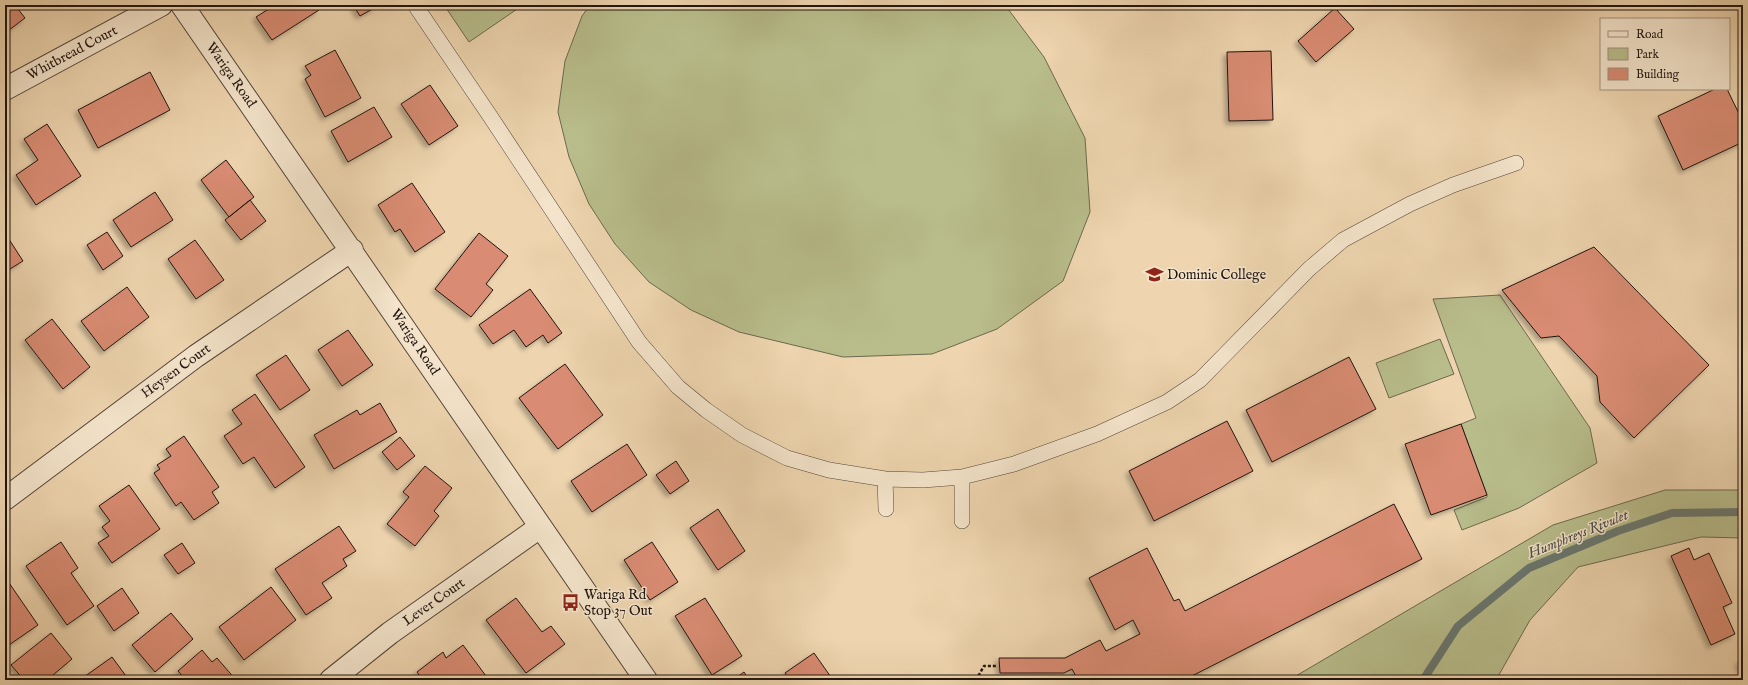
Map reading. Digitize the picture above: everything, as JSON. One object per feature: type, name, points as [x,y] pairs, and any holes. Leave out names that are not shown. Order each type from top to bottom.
[{"type":"street","name":"Whitbread Court","points":[[5,89],[161,5]]},
{"type":"street","name":"Wariga Road","points":[[182,5],[352,250],[646,680]]},
{"type":"street","name":"Heysen Court","points":[[5,499],[196,356],[352,250]]},
{"type":"street","name":"Lever Court","points":[[330,680],[390,633],[540,527]]},
{"type":"lane","points":[[415,5],[497,125],[639,342],[678,387],[706,410],[742,435],[787,458],[830,470],[886,479],[923,480],[962,477],[1014,464],[1097,434],[1167,402],[1200,380],[1309,268],[1343,240],[1410,204],[1453,185],[1516,163]]},
{"type":"lane","points":[[962,477],[962,521]]},
{"type":"lane","points":[[886,479],[886,509]]},
{"type":"path","points":[[976,680],[984,666],[996,666]]},
{"type":"green space","points":[[444,5],[523,5],[469,42]]},
{"type":"green space","points":[[590,5],[1005,5],[1044,57],[1085,138],[1090,212],[1063,281],[997,329],[932,354],[843,357],[739,332],[691,310],[649,282],[615,244],[589,204],[569,157],[558,112],[565,61],[582,16]]},
{"type":"green space","points":[[1500,295],[1590,428],[1597,463],[1519,508],[1462,530],[1454,510],[1487,497],[1487,495],[1461,424],[1476,418],[1433,299]]},
{"type":"green space","points":[[1440,339],[1454,374],[1389,398],[1376,363]]},
{"type":"green space","points":[[1665,490],[1743,490],[1743,538],[1701,537],[1578,567],[1530,620],[1496,680],[1289,680],[1553,525]]},
{"type":"building","points":[[5,5],[15,5],[25,18],[5,33]]},
{"type":"building","points":[[275,5],[316,5],[319,10],[272,40],[256,17]]},
{"type":"building","points":[[353,5],[375,5],[376,7],[360,16]]},
{"type":"building","points":[[1335,8],[1354,29],[1316,62],[1298,41]]},
{"type":"building","points":[[335,50],[361,98],[325,117],[305,79],[311,75],[305,66]]},
{"type":"building","points":[[1271,51],[1273,120],[1229,121],[1227,52]]},
{"type":"building","points":[[150,72],[170,110],[98,148],[78,110]]},
{"type":"building","points":[[430,85],[458,126],[429,145],[401,104]]},
{"type":"building","points":[[1713,90],[1727,90],[1743,122],[1743,142],[1683,170],[1658,116]]},
{"type":"building","points":[[374,107],[392,137],[348,162],[331,131]]},
{"type":"building","points":[[47,124],[81,176],[36,205],[16,175],[38,160],[24,139]]},
{"type":"building","points":[[226,160],[254,197],[229,217],[201,180]]},
{"type":"building","points":[[412,183],[445,232],[415,252],[400,229],[395,232],[378,205]]},
{"type":"building","points":[[155,192],[173,220],[131,247],[113,220]]},
{"type":"building","points":[[250,200],[266,221],[241,240],[225,220]]},
{"type":"building","points":[[107,232],[123,256],[103,270],[87,245]]},
{"type":"building","points":[[5,233],[23,261],[5,272]]},
{"type":"building","points":[[479,233],[508,256],[486,284],[493,290],[471,317],[435,289]]},
{"type":"building","points":[[195,240],[224,280],[196,299],[168,259]]},
{"type":"building","points":[[1594,247],[1709,365],[1634,438],[1600,402],[1597,376],[1559,336],[1541,338],[1502,290]]},
{"type":"building","points":[[127,287],[149,317],[104,351],[81,321]]},
{"type":"building","points":[[530,289],[562,333],[548,343],[543,335],[526,347],[514,330],[493,344],[479,325]]},
{"type":"building","points":[[52,319],[90,367],[63,389],[25,340]]},
{"type":"building","points":[[348,330],[373,365],[342,386],[318,350]]},
{"type":"building","points":[[286,355],[310,390],[280,410],[256,375]]},
{"type":"building","points":[[1349,357],[1376,409],[1272,462],[1246,410]]},
{"type":"building","points":[[565,364],[603,415],[558,449],[519,398]]},
{"type":"building","points":[[255,394],[305,467],[275,488],[254,457],[243,464],[224,436],[242,424],[232,410]]},
{"type":"building","points":[[380,403],[397,432],[334,469],[314,435],[357,410],[360,415]]},
{"type":"building","points":[[1227,421],[1253,471],[1154,521],[1129,471]]},
{"type":"building","points":[[1461,424],[1487,495],[1431,515],[1405,444]]},
{"type":"building","points":[[184,436],[219,487],[212,492],[219,503],[194,520],[181,502],[176,506],[154,473],[160,469],[157,465],[171,456],[166,449]]},
{"type":"building","points":[[400,437],[415,456],[397,470],[382,452]]},
{"type":"building","points":[[627,444],[647,475],[592,512],[571,481]]},
{"type":"building","points":[[676,461],[689,481],[670,494],[656,475]]},
{"type":"building","points":[[425,466],[452,488],[434,511],[439,516],[415,546],[387,524],[409,497],[403,492]]},
{"type":"building","points":[[129,485],[160,529],[112,563],[98,543],[109,536],[102,527],[110,521],[99,506]]},
{"type":"building","points":[[1394,504],[1422,559],[1184,680],[1078,680],[1072,669],[1064,673],[1000,673],[999,658],[1065,658],[1100,640],[1106,651],[1140,634],[1133,620],[1115,630],[1089,578],[1147,548],[1174,601],[1179,599],[1185,611]]},
{"type":"building","points":[[718,509],[745,551],[718,570],[690,528]]},
{"type":"building","points":[[339,526],[356,551],[343,559],[347,566],[322,583],[332,598],[306,615],[275,569]]},
{"type":"building","points":[[61,542],[78,568],[71,573],[94,606],[67,625],[26,566]]},
{"type":"building","points":[[652,542],[678,582],[650,600],[624,560]]},
{"type":"building","points":[[182,543],[195,563],[178,574],[164,555]]},
{"type":"building","points":[[1689,548],[1694,560],[1709,553],[1732,603],[1723,607],[1735,634],[1711,645],[1671,556]]},
{"type":"building","points":[[5,577],[38,625],[9,645],[5,638]]},
{"type":"building","points":[[271,587],[296,620],[244,660],[219,627]]},
{"type":"building","points":[[122,588],[139,613],[114,631],[97,606]]},
{"type":"building","points":[[516,598],[542,632],[551,626],[565,644],[526,673],[486,620]]},
{"type":"building","points":[[705,598],[742,656],[712,675],[675,616]]},
{"type":"building","points":[[171,613],[193,639],[155,672],[132,645]]},
{"type":"building","points":[[51,633],[72,659],[47,680],[24,680],[11,665]]},
{"type":"building","points":[[463,645],[489,680],[423,680],[417,672],[443,652],[446,658]]},
{"type":"building","points":[[202,650],[212,662],[217,658],[236,680],[186,680],[178,671]]},
{"type":"building","points":[[814,653],[833,680],[790,680],[785,673]]},
{"type":"building","points":[[112,657],[129,680],[85,680],[84,677]]},
{"type":"building","points":[[1743,660],[1743,673],[1738,662]]},
{"type":"building","points":[[744,672],[749,680],[733,680]]},
{"type":"waterway","name":"Humphreys Rivulet","points":[[1423,680],[1458,626],[1529,568],[1618,531],[1672,513],[1743,512]]},
{"type":"place","name":"Dominic College","points":[[1154,275]]},
{"type":"place","name":"Wariga Rd Stop 37 Out","points":[[571,603]]}]
